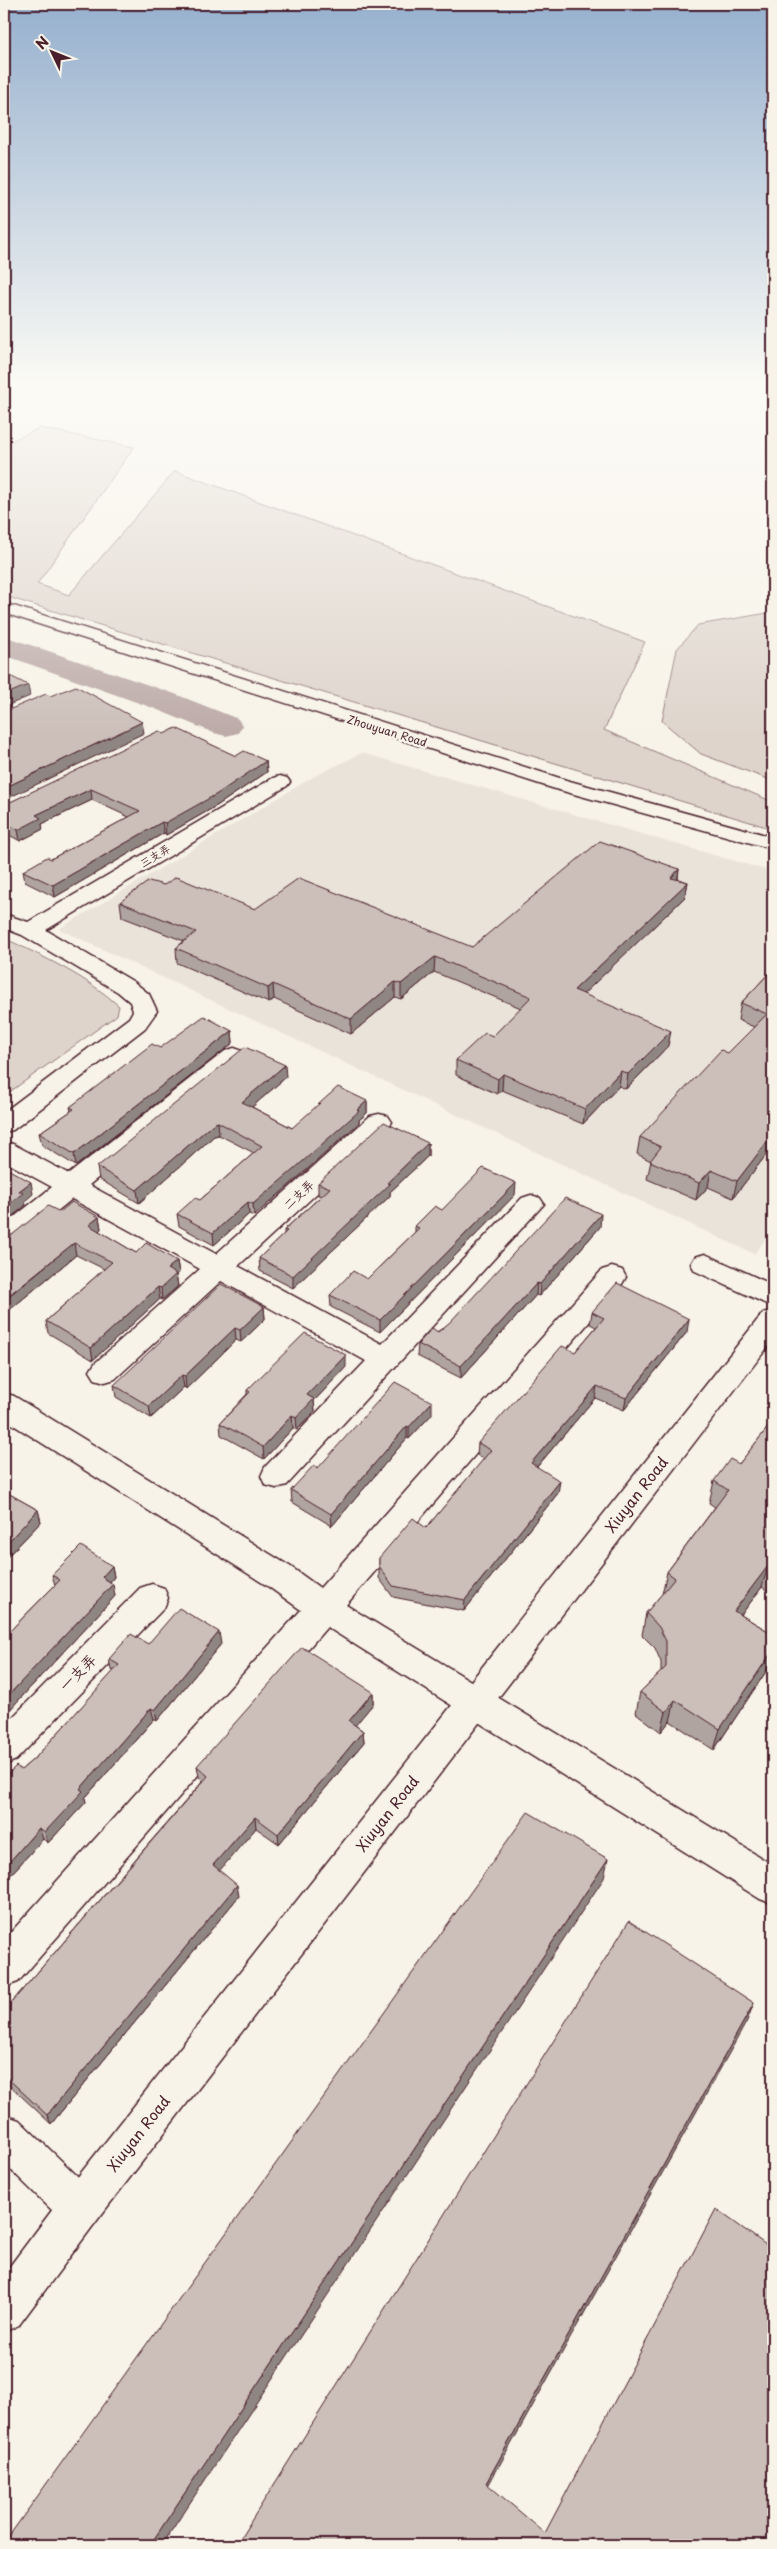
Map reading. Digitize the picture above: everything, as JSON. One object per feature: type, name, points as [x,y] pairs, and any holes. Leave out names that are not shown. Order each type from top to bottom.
[{"type":"street","name":"Zhouyuan Road","points":[[4,608],[540,778],[773,843]]},
{"type":"street","name":"三支弄","points":[[30,930],[280,782]]},
{"type":"street","points":[[4,921],[30,930],[126,987],[141,999],[145,1011],[137,1023],[4,1124]]},
{"type":"street","points":[[4,1239],[234,1056]]},
{"type":"street","name":"二支弄","points":[[105,1371],[379,1122]]},
{"type":"street","points":[[4,1150],[384,1358]]},
{"type":"street","points":[[276,1476],[384,1358],[531,1204]]},
{"type":"street","points":[[705,1264],[773,1297]]},
{"type":"street","points":[[4,1968],[323,1608],[612,1277]]},
{"type":"street","name":"Xiuyan Road","points":[[4,2310],[80,2208],[773,1320]]},
{"type":"street","points":[[4,1404],[280,1576],[323,1608],[477,1701],[773,1886]]},
{"type":"street","name":"一支弄","points":[[4,1748],[152,1598]]},
{"type":"street","points":[[4,2135],[80,2208]]},
{"type":"shaded area","points":[[4,499],[97,499],[37,584],[69,595],[151,499],[252,499],[645,642],[604,730],[773,802],[773,829],[4,596]]},
{"type":"shaded area","points":[[773,612],[773,781],[701,754],[662,721],[677,649],[698,625]]},
{"type":"shaded area","points":[[362,753],[773,872],[773,1229],[754,1254],[59,929],[313,777]]},
{"type":"shaded area","points":[[4,938],[79,976],[119,1006],[117,1015],[4,1096]]},
{"type":"building","points":[[4,673],[28,685],[4,695]]},
{"type":"building","points":[[76,686],[142,722],[4,788],[4,712],[46,694],[50,696]]},
{"type":"building","points":[[176,728],[236,756],[244,751],[266,761],[217,794],[165,823],[162,822],[53,885],[23,871],[47,857],[51,859],[140,811],[91,789],[36,815],[41,818],[18,830],[4,822],[4,805],[159,731],[164,734]]},
{"type":"building","points":[[600,841],[679,869],[671,878],[688,882],[574,990],[671,1031],[628,1074],[621,1071],[585,1109],[503,1074],[498,1079],[456,1060],[485,1033],[493,1036],[531,997],[435,957],[401,984],[395,982],[351,1019],[273,984],[268,988],[176,948],[196,932],[120,902],[149,881],[164,885],[176,877],[255,909],[299,878],[472,947]]},
{"type":"building","points":[[773,969],[773,1134],[737,1181],[711,1170],[699,1183],[650,1161],[661,1147],[640,1137],[721,1050],[728,1053],[767,1014],[741,1003]]},
{"type":"building","points":[[204,1016],[232,1031],[74,1154],[39,1133],[74,1109],[70,1107],[152,1044],[160,1048]]},
{"type":"building","points":[[245,1047],[285,1065],[242,1102],[292,1128],[338,1087],[367,1101],[357,1110],[359,1111],[292,1171],[253,1204],[248,1202],[213,1233],[177,1214],[195,1198],[200,1200],[262,1146],[218,1122],[213,1124],[137,1190],[97,1167]]},
{"type":"building","points":[[384,1122],[428,1143],[387,1183],[390,1184],[293,1276],[259,1258],[287,1231],[284,1230],[330,1188],[318,1183]]},
{"type":"building","points":[[4,1167],[31,1182],[19,1191],[23,1193],[4,1208]]},
{"type":"building","points":[[483,1168],[516,1183],[380,1320],[330,1295],[353,1271],[367,1279],[419,1228],[415,1226],[435,1206],[442,1210]]},
{"type":"building","points":[[565,1198],[601,1214],[540,1284],[537,1283],[461,1366],[418,1344],[432,1328],[438,1332],[450,1322]]},
{"type":"building","points":[[72,1202],[99,1217],[89,1225],[136,1253],[146,1243],[177,1261],[167,1269],[176,1274],[161,1288],[158,1287],[91,1348],[46,1321],[112,1262],[74,1243],[4,1299],[4,1253],[6,1251],[4,1250],[4,1237],[12,1235],[48,1206],[60,1212]]},
{"type":"building","points":[[617,1283],[689,1319],[626,1398],[597,1386],[531,1463],[560,1481],[465,1600],[393,1586],[379,1566],[379,1558],[413,1518],[426,1528],[491,1450],[478,1443],[562,1346],[575,1352],[604,1318],[592,1312]]},
{"type":"building","points":[[221,1284],[264,1307],[240,1330],[235,1328],[185,1376],[182,1375],[149,1406],[114,1385]]},
{"type":"building","points":[[305,1333],[346,1355],[307,1395],[314,1399],[296,1418],[292,1415],[263,1447],[220,1423],[250,1392],[247,1390]]},
{"type":"building","points":[[395,1382],[432,1402],[409,1427],[407,1426],[331,1514],[291,1490],[314,1465],[318,1468]]},
{"type":"building","points":[[773,1421],[773,1569],[768,1566],[734,1611],[773,1634],[773,1650],[720,1729],[675,1700],[666,1712],[640,1692],[666,1667],[666,1641],[659,1627],[646,1613],[675,1578],[667,1572],[728,1490],[714,1481],[730,1459],[739,1464]]},
{"type":"building","points":[[4,1491],[38,1510],[4,1546]]},
{"type":"building","points":[[81,1546],[112,1566],[102,1577],[113,1584],[4,1700],[4,1637],[60,1580],[52,1575]]},
{"type":"building","points":[[179,1608],[219,1632],[155,1710],[151,1708],[80,1789],[83,1791],[45,1832],[39,1828],[4,1868],[4,1778],[16,1766],[21,1770],[37,1756],[119,1665],[109,1659],[131,1634],[148,1644]]},
{"type":"building","points":[[302,1647],[373,1692],[349,1721],[363,1731],[278,1834],[255,1817],[213,1865],[237,1885],[47,2115],[4,2075],[4,2011],[208,1776],[197,1766]]},
{"type":"building","points":[[528,1812],[608,1859],[150,2545],[4,2545],[4,2543]]},
{"type":"building","points":[[629,1921],[754,2003],[486,2483],[545,2533],[716,2209],[773,2250],[773,2545],[236,2545]]},
{"type":"waterway","points":[[4,645],[164,701],[226,726]]}]
